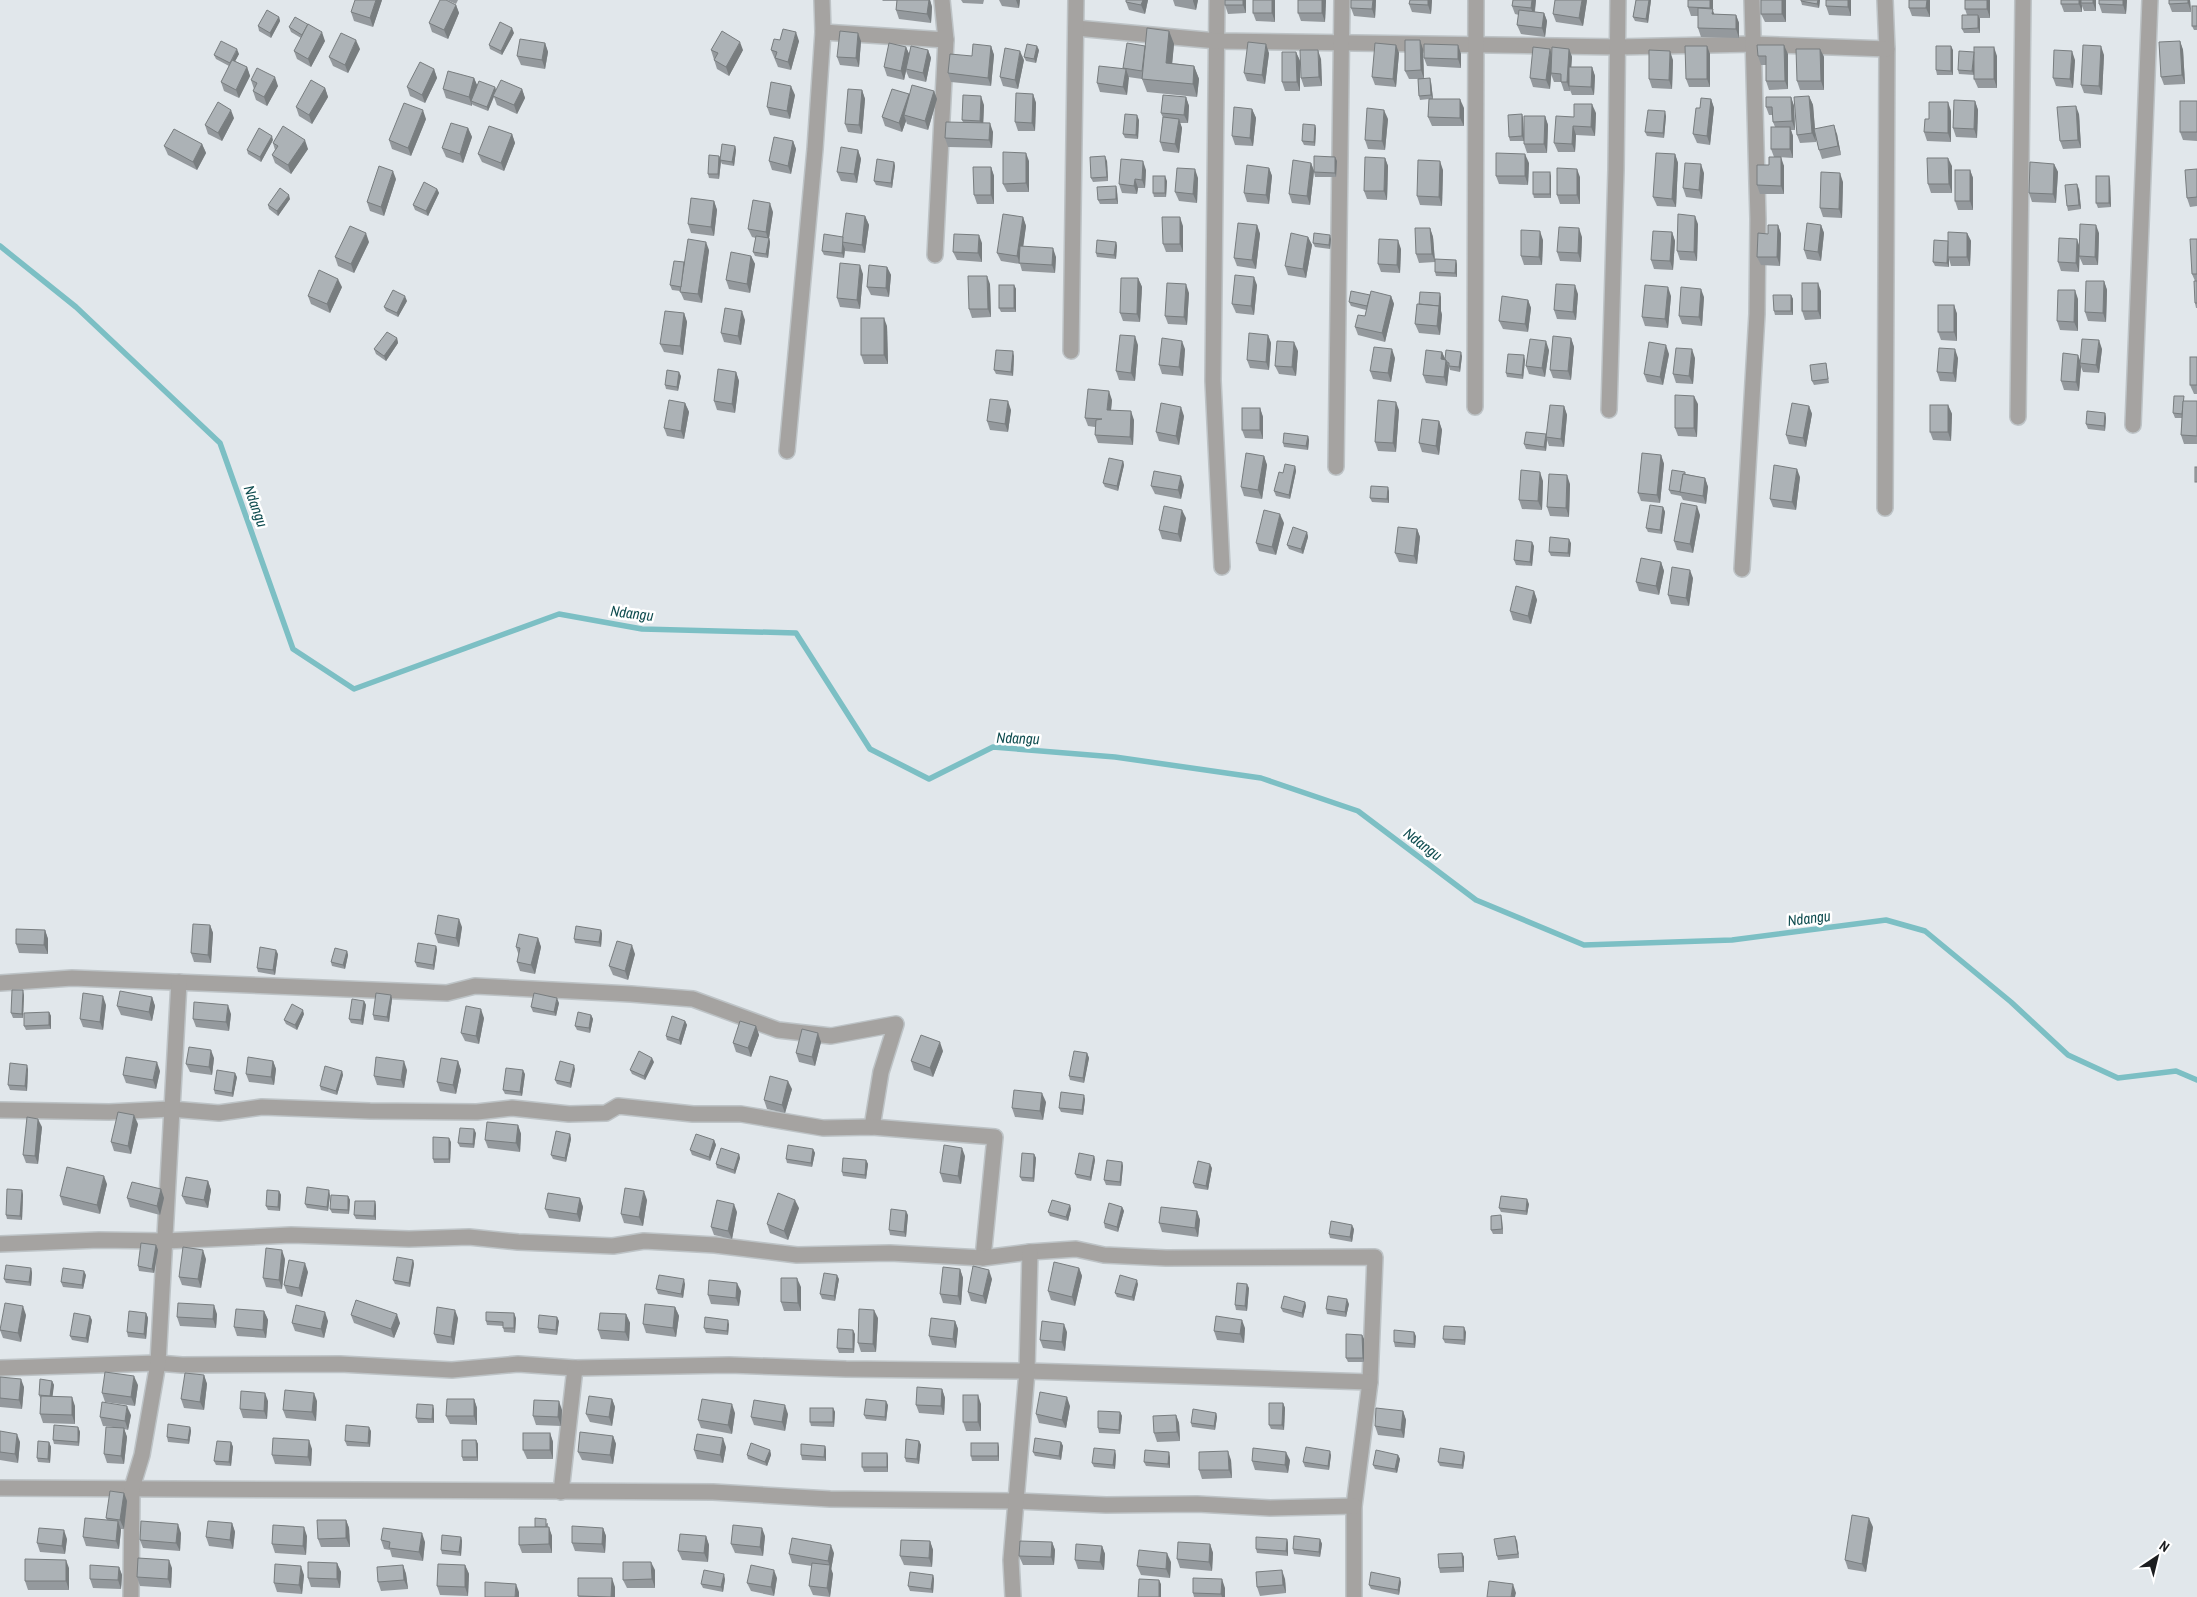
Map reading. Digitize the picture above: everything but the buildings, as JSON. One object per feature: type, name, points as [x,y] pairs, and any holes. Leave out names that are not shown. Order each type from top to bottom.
[{"type":"street","points":[[787,451],[815,149],[822,32],[822,0]]},
{"type":"street","points":[[935,255],[946,40],[942,0]]},
{"type":"street","points":[[1072,351],[1076,0]]},
{"type":"street","points":[[1217,0],[1213,381],[1222,567]]},
{"type":"street","points":[[1336,467],[1342,0]]},
{"type":"street","points":[[1475,407],[1476,0]]},
{"type":"street","points":[[1610,410],[1618,0]]},
{"type":"street","points":[[1742,570],[1757,314],[1758,219],[1752,0]]},
{"type":"street","points":[[1884,0],[1887,49],[1885,508]]},
{"type":"street","points":[[2018,417],[2023,0]]},
{"type":"street","points":[[2133,425],[2150,0]]},
{"type":"street","points":[[1076,28],[1217,41],[1618,47],[1753,44],[1887,49]]},
{"type":"street","points":[[822,32],[946,40]]},
{"type":"street","points":[[0,983],[72,978],[448,993],[475,986],[632,994],[693,1000],[778,1030],[831,1036],[896,1024],[881,1072],[872,1127]]},
{"type":"street","points":[[131,1597],[132,1488],[142,1455],[158,1363],[179,982]]},
{"type":"street","points":[[0,1110],[109,1112],[172,1109],[218,1114],[262,1107],[477,1112],[512,1108],[569,1114],[606,1112],[618,1106],[693,1114],[740,1114],[823,1128],[872,1127],[995,1137],[983,1258]]},
{"type":"street","points":[[0,1244],[99,1240],[164,1241],[291,1235],[409,1239],[470,1237],[518,1242],[613,1246],[644,1241],[715,1245],[797,1255],[890,1253],[983,1258],[1076,1249],[1104,1255],[1166,1258],[1375,1257],[1370,1382],[1354,1506],[1354,1597]]},
{"type":"street","points":[[1012,1597],[1011,1560],[1027,1372],[1030,1252]]},
{"type":"street","points":[[0,1368],[158,1363],[182,1365],[340,1364],[452,1370],[518,1364],[575,1368],[729,1365],[1370,1382]]},
{"type":"street","points":[[561,1492],[575,1368]]},
{"type":"street","points":[[0,1488],[712,1492],[830,1499],[1016,1501],[1106,1505],[1197,1504],[1270,1508],[1354,1506]]},
{"type":"waterway","name":"Ndangu","points":[[0,246],[76,307],[220,443],[293,649],[354,689],[559,614],[642,629],[796,633],[870,749],[929,779],[993,747],[1115,757],[1261,778],[1358,811],[1476,900],[1584,945],[1732,940],[1886,920],[1925,931],[2011,1002],[2068,1055],[2118,1078],[2176,1071],[2197,1080]]}]
